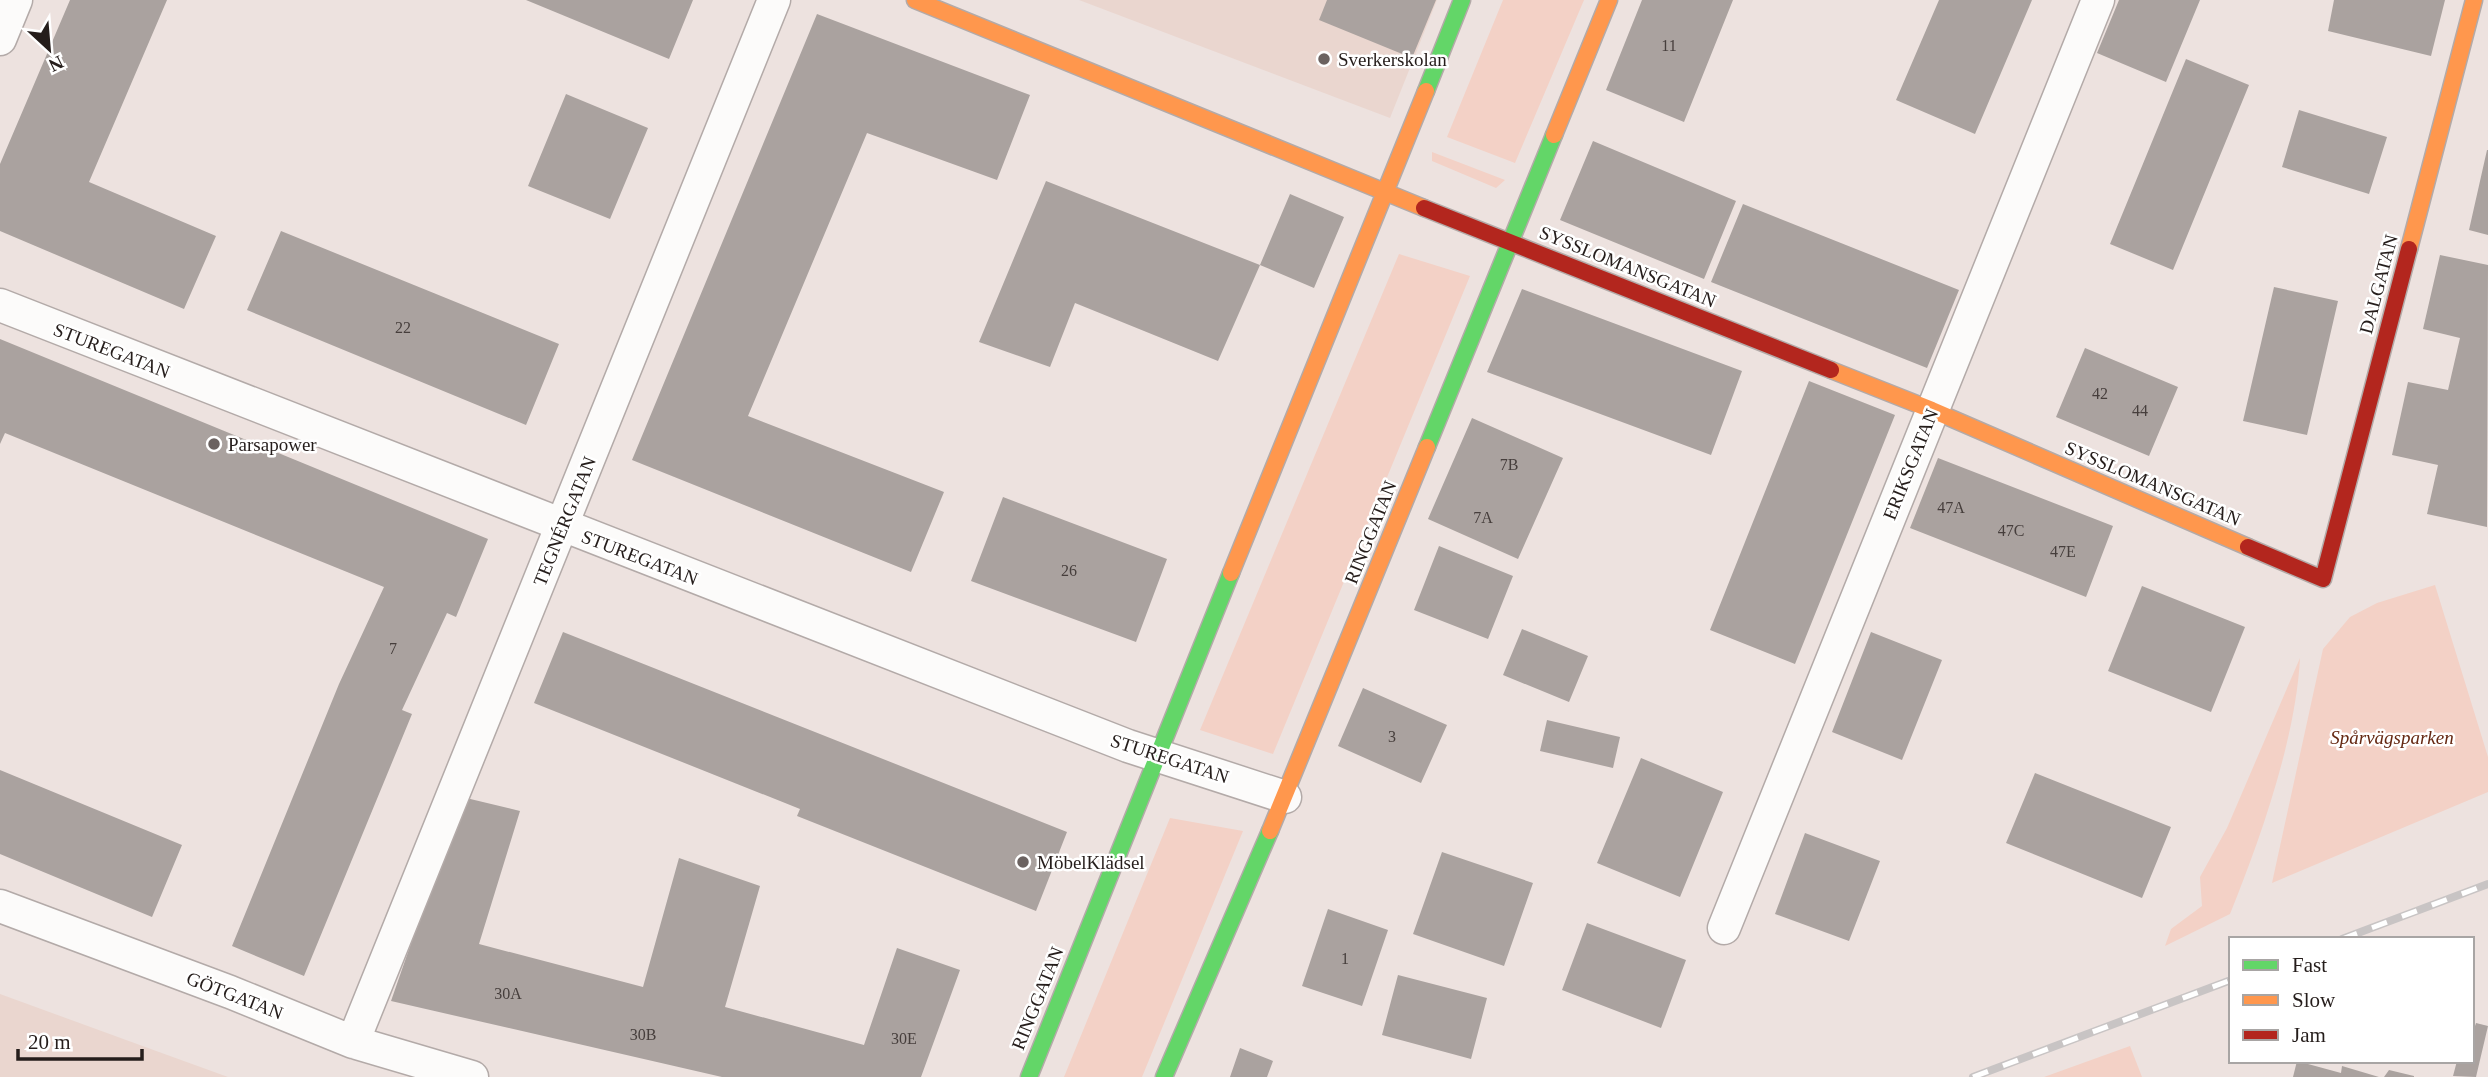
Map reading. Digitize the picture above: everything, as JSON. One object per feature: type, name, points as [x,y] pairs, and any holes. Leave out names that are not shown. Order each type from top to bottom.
[{"type":"street","points":[[0,39],[16,0]]},
{"type":"street","name":"TEGNÉRGATAN","points":[[353,1042],[774,0]]},
{"type":"street","name":"SYSSLOMANSGATAN","points":[[915,0],[1383,192],[1932,410],[2323,579]]},
{"type":"street","name":"RINGGATAN","points":[[1029,1077],[1462,0]]},
{"type":"street","name":"RINGGATAN","points":[[1164,1077],[1285,797],[1609,0]]},
{"type":"street","name":"ERIKSGATAN","points":[[1724,928],[2098,0]]},
{"type":"street","name":"DALGATAN","points":[[2323,579],[2474,0]]},
{"type":"street","name":"STUREGATAN","points":[[0,305],[1128,746],[1285,797]]},
{"type":"street","name":"GÖTGATAN","points":[[0,906],[230,992],[353,1042],[472,1077]]},
{"type":"shaded area","name":"Sverkerskolan","points":[[1079,0],[1437,0],[1390,118]]},
{"type":"shaded area","points":[[0,994],[159,1052],[228,1077],[0,1077]]},
{"type":"green space","points":[[1503,0],[1584,0],[1515,163],[1447,137]]},
{"type":"green space","points":[[1432,152],[1505,180],[1496,188],[1432,161]]},
{"type":"green space","points":[[1399,254],[1470,276],[1273,754],[1200,730]]},
{"type":"green space","name":"Spårvägsparken","points":[[2435,585],[2488,757],[2488,792],[2272,883],[2323,649],[2350,617],[2377,603]]},
{"type":"green space","points":[[2300,658],[2292,721],[2275,788],[2230,914],[2165,946],[2171,929],[2202,906],[2200,877],[2227,828]]},
{"type":"green space","points":[[1170,818],[1243,831],[1142,1077],[1064,1077]]},
{"type":"green space","points":[[2130,1046],[2142,1077],[2044,1077]]},
{"type":"building","points":[[70,0],[167,0],[89,182],[216,236],[184,309],[0,231],[0,164]]},
{"type":"building","points":[[526,0],[693,0],[669,59]]},
{"type":"building","points":[[1327,0],[1436,0],[1412,58],[1319,20]]},
{"type":"building","points":[[1642,0],[1733,0],[1684,122],[1606,90]]},
{"type":"building","points":[[1939,0],[2032,0],[1975,134],[1896,100]]},
{"type":"building","points":[[2119,0],[2200,0],[2166,82],[2097,53]]},
{"type":"building","points":[[2334,0],[2445,0],[2431,56],[2328,31]]},
{"type":"building","points":[[817,14],[1030,95],[997,180],[867,133],[748,416],[944,492],[911,572],[632,460]]},
{"type":"building","points":[[2186,59],[2249,85],[2173,270],[2110,244]]},
{"type":"building","points":[[566,94],[648,128],[610,219],[528,186]]},
{"type":"building","points":[[2299,110],[2387,137],[2369,194],[2282,167]]},
{"type":"building","points":[[1593,141],[1736,201],[1704,279],[1560,220]]},
{"type":"building","points":[[2488,150],[2488,235],[2469,230]]},
{"type":"building","points":[[1046,181],[1260,265],[1218,361],[1075,303],[1050,367],[979,342]]},
{"type":"building","points":[[1290,194],[1344,217],[1314,288],[1260,265]]},
{"type":"building","points":[[1743,204],[1959,290],[1927,368],[1711,282]]},
{"type":"building","points":[[281,231],[559,344],[526,425],[247,310]]},
{"type":"building","points":[[2440,255],[2488,265],[2487,527],[2427,514],[2438,465],[2392,455],[2408,382],[2448,390],[2460,338],[2423,329]]},
{"type":"building","points":[[2274,287],[2338,301],[2307,435],[2243,421]]},
{"type":"building","points":[[1522,289],[1742,371],[1711,455],[1487,372]]},
{"type":"building","points":[[0,339],[488,539],[456,617],[447,613],[402,710],[412,714],[304,976],[232,946],[339,684],[384,587],[5,433],[0,444]]},
{"type":"building","points":[[2085,348],[2178,387],[2149,456],[2056,417]]},
{"type":"building","points":[[1809,381],[1895,415],[1795,664],[1710,630]]},
{"type":"building","points":[[1472,418],[1563,458],[1518,559],[1428,519]]},
{"type":"building","points":[[1938,458],[2113,526],[2086,597],[1910,528]]},
{"type":"building","points":[[1003,497],[1167,559],[1136,642],[971,581]]},
{"type":"building","points":[[1439,546],[1513,576],[1488,639],[1414,610]]},
{"type":"building","points":[[2142,586],[2245,627],[2211,712],[2108,671]]},
{"type":"building","points":[[1522,629],[1588,656],[1569,702],[1503,675]]},
{"type":"building","points":[[563,632],[1067,832],[1036,911],[797,816],[800,809],[534,703]]},
{"type":"building","points":[[1871,632],[1942,660],[1902,760],[1832,732]]},
{"type":"building","points":[[1363,688],[1447,725],[1421,783],[1338,746]]},
{"type":"building","points":[[1547,720],[1620,737],[1613,768],[1540,751]]},
{"type":"building","points":[[1641,758],[1723,792],[1680,897],[1597,863]]},
{"type":"building","points":[[0,770],[182,845],[152,917],[0,854]]},
{"type":"building","points":[[2035,773],[2171,827],[2142,898],[2006,843]]},
{"type":"building","points":[[462,797],[520,811],[479,944],[643,987],[679,858],[760,886],[725,1007],[864,1045],[897,948],[960,970],[921,1077],[722,1077],[391,1001]]},
{"type":"building","points":[[1805,833],[1880,861],[1849,941],[1775,914]]},
{"type":"building","points":[[1442,852],[1533,883],[1504,966],[1413,934]]},
{"type":"building","points":[[1328,909],[1388,930],[1362,1006],[1302,986]]},
{"type":"building","points":[[1587,923],[1686,960],[1661,1028],[1562,990]]},
{"type":"building","points":[[1398,975],[1487,998],[1471,1059],[1382,1035]]},
{"type":"building","points":[[2476,1023],[2488,1026],[2476,1077],[2453,1076],[2456,1063],[2474,1063]]},
{"type":"building","points":[[1240,1048],[1273,1061],[1267,1077],[1230,1077]]},
{"type":"building","points":[[2296,1063],[2304,1063],[2341,1073],[2342,1066],[2379,1077],[2293,1077]]},
{"type":"building","points":[[2389,1070],[2414,1076],[2414,1077],[2384,1077]]},
{"type":"railway","points":[[2347,937],[2488,884]]},
{"type":"railway","points":[[1973,1077],[2229,981]]},
{"type":"traffic: fast","points":[[1426,91],[1462,0]]},
{"type":"traffic: fast","points":[[1427,447],[1554,135]]},
{"type":"traffic: fast","points":[[1029,1077],[1231,573]]},
{"type":"traffic: fast","points":[[1164,1077],[1270,831]]},
{"type":"traffic: slow","points":[[915,0],[1424,208]]},
{"type":"traffic: slow","points":[[1554,135],[1609,0]]},
{"type":"traffic: slow","points":[[2409,249],[2474,0]]},
{"type":"traffic: slow","points":[[1231,573],[1426,91]]},
{"type":"traffic: slow","points":[[1831,370],[1932,410],[2248,547]]},
{"type":"traffic: slow","points":[[1270,831],[1427,447]]},
{"type":"traffic: jam","points":[[1424,208],[1831,370]]},
{"type":"traffic: jam","points":[[2248,547],[2323,579],[2409,249]]},
{"type":"place","name":"Sverkerskolan","points":[[1324,59]]},
{"type":"place","name":"Parsapower","points":[[214,444]]},
{"type":"place","name":"MöbelKlädsel","points":[[1023,862]]}]
